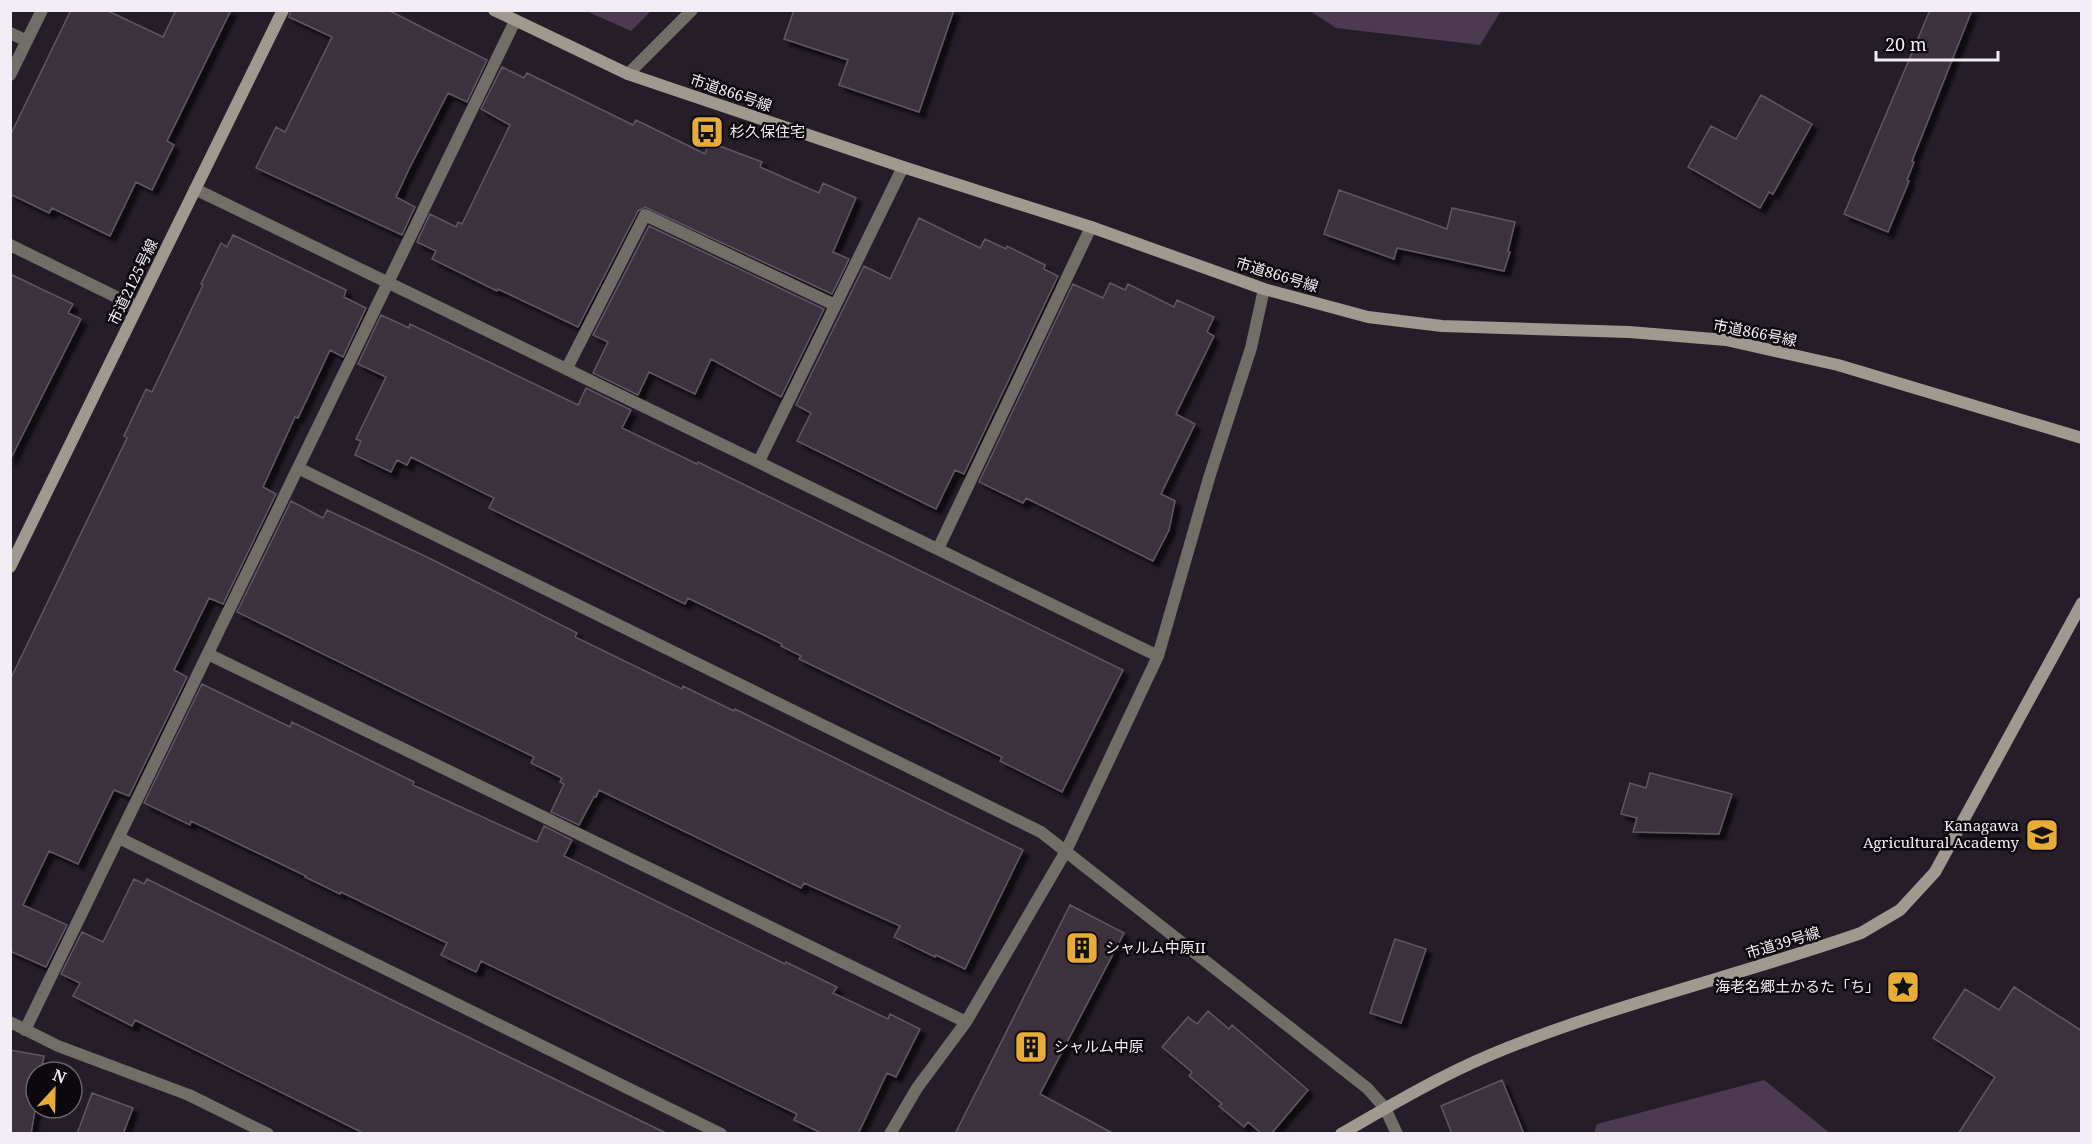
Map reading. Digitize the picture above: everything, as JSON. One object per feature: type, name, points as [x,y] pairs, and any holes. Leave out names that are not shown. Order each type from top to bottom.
[{"type":"street","points":[[10,75],[42,10]]},
{"type":"street","name":"市道2125号線","points":[[10,567],[283,10]]},
{"type":"street","name":"市道866号線","points":[[494,10],[628,74],[903,167],[1091,227],[1264,288],[1368,317],[1442,326],[1629,332],[1726,340],[1838,365],[2082,438]]},
{"type":"street","points":[[628,74],[692,10]]},
{"type":"street","points":[[25,1030],[515,21]]},
{"type":"street","points":[[10,33],[27,41]]},
{"type":"street","points":[[759,461],[903,167]]},
{"type":"street","points":[[195,189],[1158,656]]},
{"type":"street","points":[[567,368],[645,215],[835,305]]},
{"type":"street","points":[[938,549],[1091,227]]},
{"type":"street","points":[[10,245],[137,307]]},
{"type":"street","points":[[890,1134],[916,1088],[966,1022],[1066,851],[1158,656],[1209,478],[1251,348],[1264,288]]},
{"type":"street","points":[[298,468],[1041,832],[1366,1088],[1385,1108],[1396,1134]]},
{"type":"street","name":"市道39号線","points":[[1341,1134],[1385,1108],[1489,1055],[1599,1015],[1861,933],[1900,910],[1935,872],[2082,603]]},
{"type":"street","points":[[208,654],[966,1022]]},
{"type":"street","points":[[119,838],[721,1134]]},
{"type":"street","points":[[10,1022],[58,1046],[189,1095],[268,1134]]},
{"type":"shaded area","points":[[586,11],[651,11],[631,31]]},
{"type":"shaded area","points":[[1310,11],[1501,11],[1480,45],[1336,28]]},
{"type":"shaded area","points":[[1764,1080],[1830,1133],[1594,1133],[1597,1124]]},
{"type":"building","points":[[71,10],[106,10],[163,37],[176,10],[231,10],[167,141],[174,145],[152,190],[136,182],[110,236],[52,208],[49,213],[10,194],[10,136]]},
{"type":"building","points":[[291,10],[388,10],[487,60],[467,102],[448,93],[409,169],[396,197],[415,207],[402,235],[256,168],[276,127],[285,132],[332,37],[289,17]]},
{"type":"building","points":[[794,10],[954,10],[919,112],[839,85],[848,60],[784,39]]},
{"type":"building","points":[[1930,10],[1972,10],[1912,161],[1914,162],[1907,180],[1909,181],[1888,232],[1844,214]]},
{"type":"building","points":[[502,67],[524,78],[527,73],[633,125],[636,120],[705,154],[709,142],[762,162],[760,167],[819,193],[823,183],[856,198],[833,252],[849,259],[832,294],[645,207],[638,211],[578,327],[432,259],[436,251],[417,242],[430,214],[456,227],[458,222],[462,224],[510,125],[481,109]]},
{"type":"building","points":[[1761,95],[1812,124],[1773,194],[1769,192],[1760,208],[1688,167],[1711,126],[1736,139]]},
{"type":"building","points":[[1339,190],[1447,229],[1452,208],[1515,222],[1504,271],[1397,248],[1394,259],[1324,234]]},
{"type":"building","points":[[919,218],[980,248],[985,239],[1006,249],[1007,246],[1045,265],[1044,269],[1058,276],[964,474],[955,470],[936,509],[797,441],[811,413],[796,405],[864,266],[890,279]]},
{"type":"building","points":[[649,226],[824,309],[781,397],[711,359],[695,394],[649,372],[638,395],[593,373],[608,342],[593,335]]},
{"type":"building","points":[[233,235],[346,290],[344,297],[366,308],[343,357],[330,350],[298,418],[295,417],[263,487],[276,494],[223,604],[209,598],[174,670],[187,677],[129,796],[114,790],[78,864],[49,851],[23,905],[67,925],[46,967],[10,951],[10,680],[127,438],[124,436],[146,389],[152,392],[221,243],[227,247]]},
{"type":"building","points":[[10,274],[73,304],[68,313],[81,319],[10,460]]},
{"type":"building","points":[[1110,283],[1125,290],[1128,284],[1174,307],[1177,300],[1214,317],[1207,332],[1214,336],[1176,414],[1195,424],[1161,494],[1175,501],[1169,530],[1153,561],[1026,498],[1023,503],[979,482],[1073,284],[1103,298]]},
{"type":"building","points":[[381,315],[409,328],[410,324],[578,405],[586,388],[631,410],[622,428],[697,464],[698,462],[1123,670],[1062,792],[1000,761],[1002,757],[799,659],[801,656],[781,646],[782,644],[688,598],[685,604],[489,508],[494,498],[411,457],[407,465],[397,460],[391,472],[355,455],[361,441],[356,439],[386,377],[358,364]]},
{"type":"building","points":[[291,501],[323,518],[327,510],[433,560],[577,633],[575,637],[682,689],[683,686],[734,711],[735,709],[1023,850],[965,969],[894,937],[900,926],[804,883],[801,888],[599,790],[579,825],[551,812],[564,784],[560,782],[562,778],[531,763],[534,757],[237,612]]},
{"type":"building","points":[[202,684],[290,727],[292,722],[414,782],[413,785],[537,842],[544,826],[572,840],[564,856],[837,987],[833,993],[888,1019],[890,1014],[920,1029],[896,1077],[887,1073],[858,1134],[823,1134],[794,1120],[797,1114],[481,961],[476,972],[441,955],[447,943],[191,821],[190,825],[144,803]]},
{"type":"building","points":[[1650,773],[1732,794],[1719,834],[1633,832],[1637,818],[1621,814],[1630,783],[1646,788]]},
{"type":"building","points":[[134,879],[144,884],[147,879],[668,1134],[365,1134],[135,1020],[132,1026],[73,996],[80,983],[61,974],[82,932],[103,942]]},
{"type":"building","points":[[1070,905],[1124,933],[1040,1094],[1114,1134],[955,1134]]},
{"type":"building","points":[[1395,939],[1426,949],[1401,1023],[1370,1013]]},
{"type":"building","points":[[2014,987],[2082,1031],[2082,1134],[1958,1134],[1995,1077],[1933,1038],[1965,989],[1999,1010]]},
{"type":"building","points":[[1208,1011],[1229,1029],[1232,1025],[1308,1090],[1271,1134],[1262,1134],[1248,1122],[1244,1127],[1219,1106],[1222,1104],[1189,1076],[1192,1072],[1162,1047],[1188,1017],[1197,1024]]},
{"type":"building","points":[[10,1050],[44,1056],[43,1060],[24,1060],[24,1120],[33,1120],[31,1134],[10,1134]]},
{"type":"building","points":[[1502,1080],[1524,1134],[1452,1134],[1441,1106]]},
{"type":"building","points":[[92,1093],[133,1108],[123,1134],[77,1134]]},
{"type":"place","name":"杉久保住宅","points":[[707,132]]},
{"type":"place","name":"Kanagawa Agricultural Academy","points":[[2042,835]]},
{"type":"place","name":"シャルム中原II","points":[[1082,948]]},
{"type":"place","name":"海老名郷土かるた「ち」","points":[[1903,987]]},
{"type":"place","name":"シャルム中原","points":[[1031,1047]]}]
